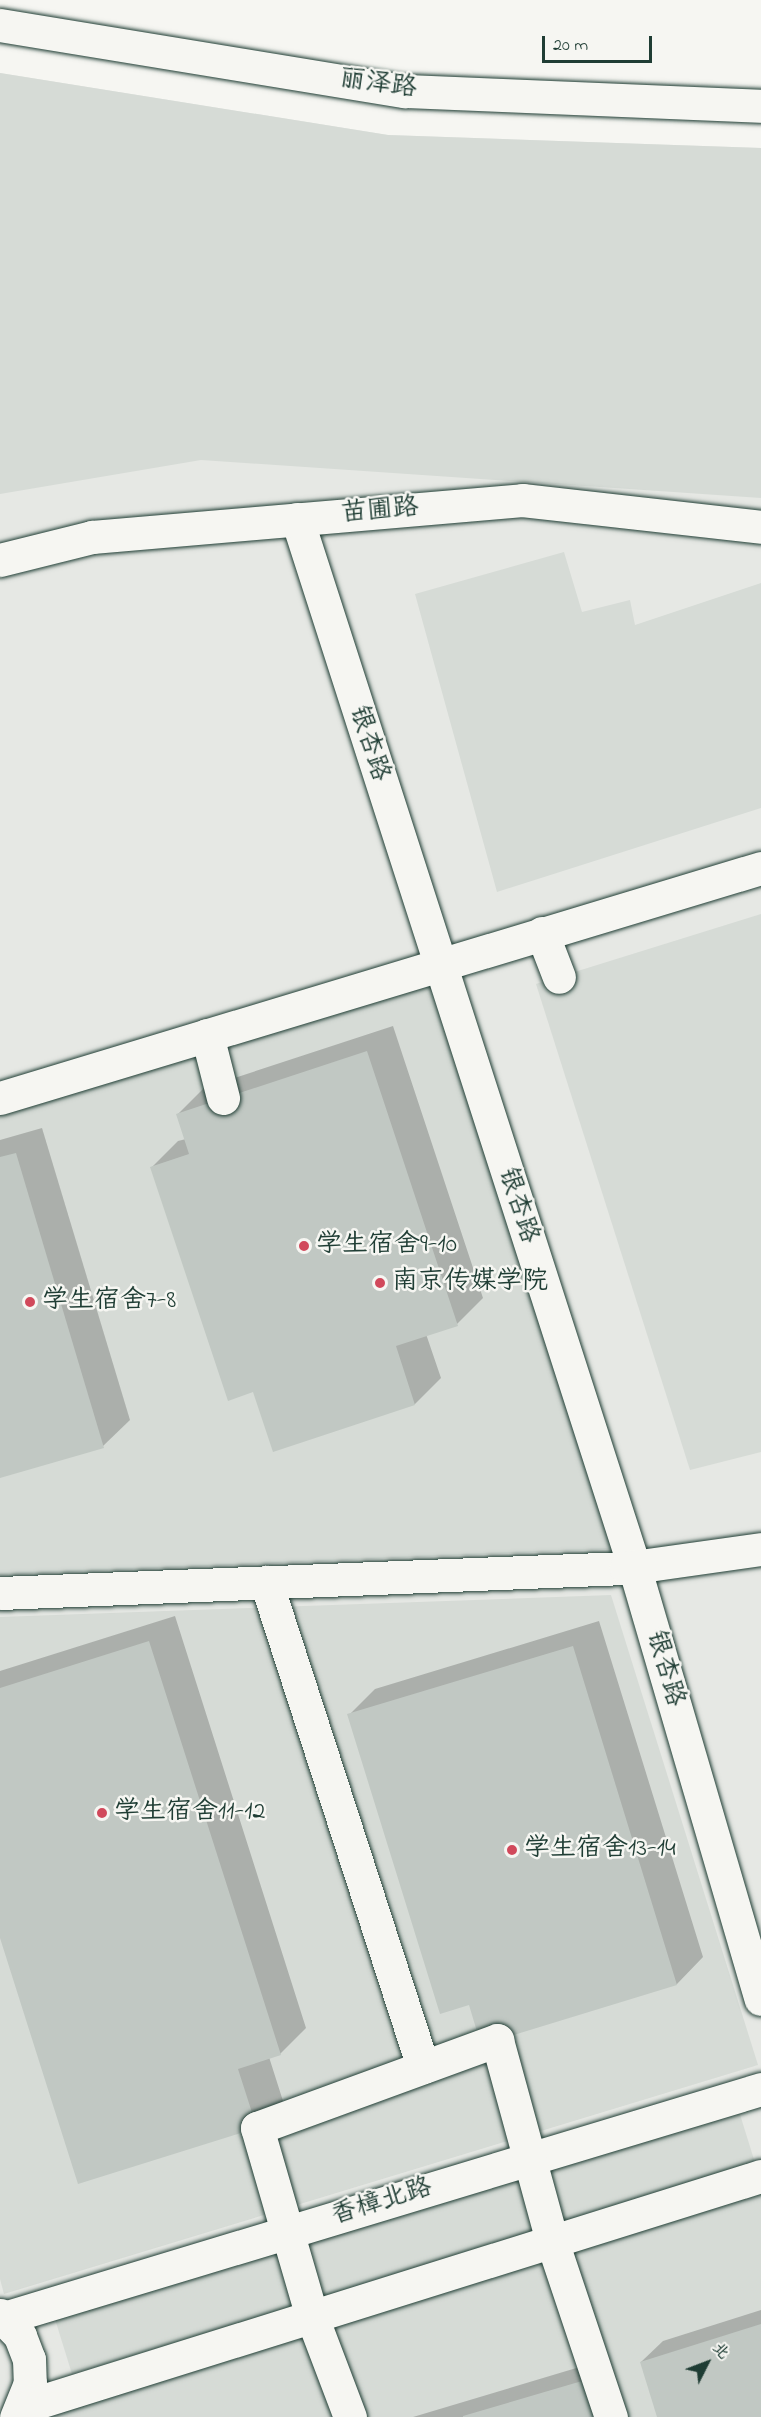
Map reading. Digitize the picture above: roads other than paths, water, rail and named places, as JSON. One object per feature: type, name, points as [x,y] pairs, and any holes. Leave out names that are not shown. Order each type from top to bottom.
[{"type":"street","name":"丽泽路","points":[[0,25],[405,91],[761,105]]},
{"type":"street","name":"苗圃路","points":[[0,560],[92,537],[522,500],[761,527]]},
{"type":"street","name":"银杏路","points":[[297,519],[438,964],[634,1566],[761,2000]]},
{"type":"street","points":[[0,1098],[761,868]]},
{"type":"street","points":[[542,933],[559,977]]},
{"type":"street","points":[[207,1035],[224,1098]]},
{"type":"street","points":[[0,1593],[634,1566],[761,1549]]},
{"type":"street","points":[[266,1582],[423,2067]]},
{"type":"street","points":[[350,2417],[312,2317],[257,2128],[497,2040],[552,2241],[611,2417]]},
{"type":"street","name":"香樟北路","points":[[2,2316],[761,2089]]},
{"type":"street","points":[[20,2412],[312,2317],[761,2176]]},
{"type":"street","points":[[2,2316],[20,2336],[29,2359],[30,2383],[20,2412]]},
{"type":"place","name":"学生宿舍9-10","points":[[304,1246]]},
{"type":"place","name":"南京传媒学院","points":[[380,1283]]},
{"type":"place","name":"学生宿舍7-8","points":[[30,1302]]},
{"type":"place","name":"学生宿舍11-12","points":[[102,1813]]},
{"type":"place","name":"学生宿舍13-14","points":[[512,1850]]}]
